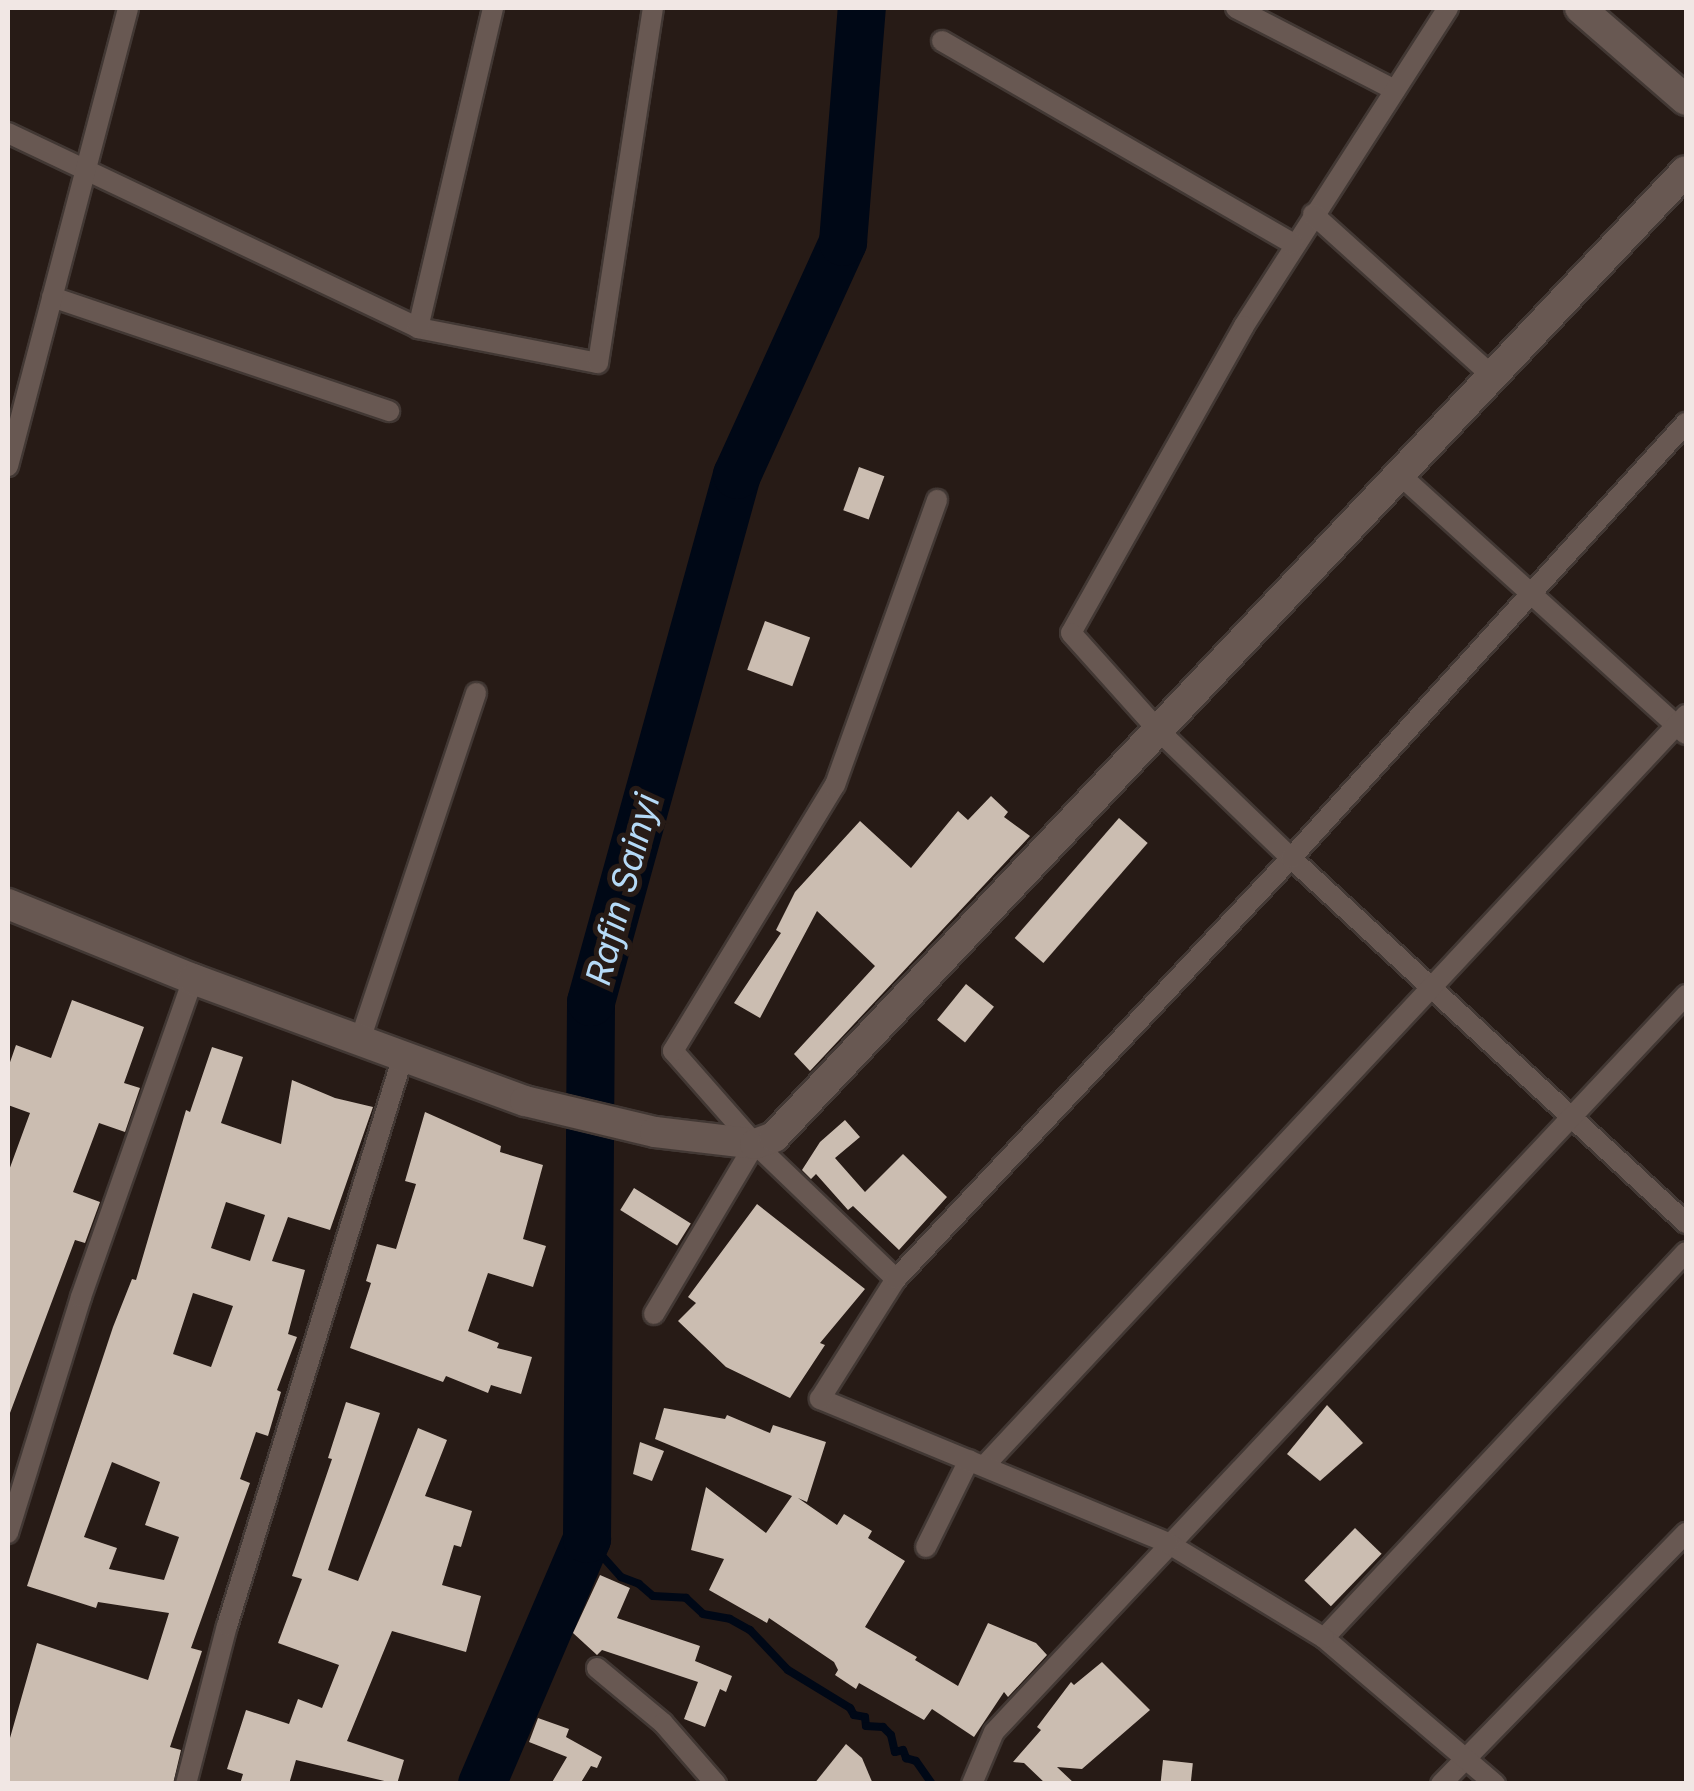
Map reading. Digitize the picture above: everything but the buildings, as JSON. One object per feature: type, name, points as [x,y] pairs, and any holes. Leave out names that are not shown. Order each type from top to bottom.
[{"type":"street","points":[[8,466],[128,8]]},
{"type":"street","points":[[418,328],[493,8]]},
{"type":"street","points":[[8,132],[418,328],[598,363],[654,8]]},
{"type":"street","points":[[1236,8],[1395,90]]},
{"type":"street","points":[[1448,8],[1293,244],[1071,632],[1158,730],[1291,858],[1429,990],[1686,1223]]},
{"type":"street","points":[[1580,8],[1686,100]]},
{"type":"street","points":[[942,41],[1293,244]]},
{"type":"street","points":[[8,904],[193,979],[526,1101],[656,1132],[755,1144],[774,1137],[1686,171]]},
{"type":"street","points":[[1313,214],[1492,376]]},
{"type":"street","points":[[52,297],[389,411]]},
{"type":"street","points":[[1495,1784],[1324,1638],[1168,1544],[820,1399],[896,1279],[1291,858],[1686,423]]},
{"type":"street","points":[[926,1547],[977,1463],[1683,725],[1399,474]]},
{"type":"street","points":[[896,1279],[755,1144],[673,1051],[835,785],[937,500]]},
{"type":"street","points":[[360,1040],[476,693]]},
{"type":"street","points":[[8,1533],[81,1297],[193,979]]},
{"type":"street","points":[[974,1777],[994,1732],[1686,995]]},
{"type":"street","points":[[186,1784],[226,1626],[403,1056]]},
{"type":"street","points":[[654,1314],[755,1144]]},
{"type":"street","points":[[1324,1638],[1686,1252]]},
{"type":"street","points":[[1441,1784],[1463,1756],[1686,1533]]},
{"type":"street","points":[[598,1668],[663,1723],[716,1784]]},
{"type":"waterway","name":"Rafin Sainyi","points":[[482,1784],[587,1539],[591,1002],[737,475],[843,242],[862,8]]},
{"type":"waterway","points":[[587,1539],[621,1577],[639,1584],[653,1596],[686,1598],[703,1614],[730,1619],[750,1630],[788,1670],[850,1708],[854,1715],[865,1717],[866,1726],[883,1727],[891,1735],[895,1752],[903,1750],[906,1758],[916,1761],[932,1784]]}]
